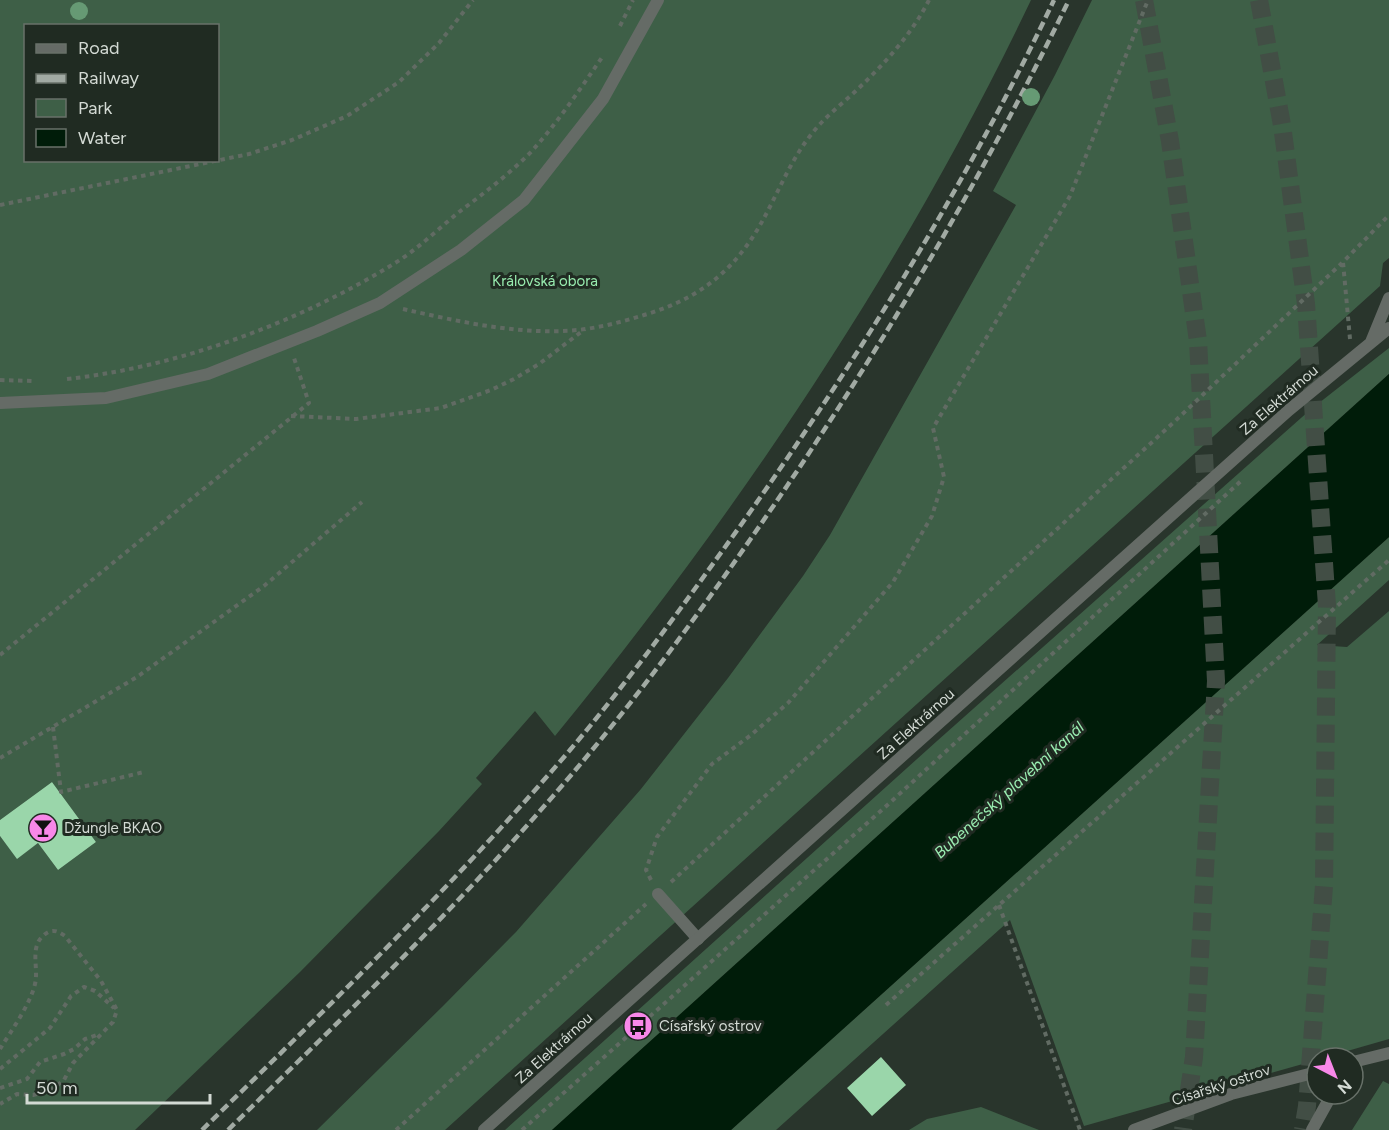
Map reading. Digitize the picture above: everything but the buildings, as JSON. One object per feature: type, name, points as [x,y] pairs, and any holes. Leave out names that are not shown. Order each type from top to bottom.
[{"type":"street","points":[[0,403],[106,398],[208,374],[288,343],[380,303],[461,250],[524,200],[603,99],[658,0]]},
{"type":"street","points":[[1371,343],[1389,298]]},
{"type":"street","name":"Za Elektrárnou","points":[[484,1130],[1289,410],[1389,328]]},
{"type":"street","points":[[658,894],[698,939]]},
{"type":"street","points":[[1365,1059],[1389,1053]]},
{"type":"street","name":"Císařský ostrov","points":[[1134,1130],[1231,1095],[1305,1075]]},
{"type":"street","points":[[1312,1130],[1325,1106]]},
{"type":"path","points":[[219,160],[249,154],[292,140],[347,116],[399,82],[439,43],[473,0]]},
{"type":"path","points":[[618,30],[633,0]]},
{"type":"path","points":[[409,303],[400,308],[517,329],[561,331],[609,326],[663,309],[698,292],[728,268],[752,238],[794,160],[811,134],[888,58],[929,0]]},
{"type":"path","points":[[658,894],[646,870],[657,837],[712,764],[788,703],[893,582],[932,516],[944,477],[933,428],[1070,196],[1148,0]]},
{"type":"path","points":[[64,380],[178,359],[243,336],[334,298],[397,262],[491,187],[528,154],[573,99],[608,50]]},
{"type":"path","points":[[0,205],[210,162]]},
{"type":"path","points":[[396,1130],[1174,422],[1343,262],[1389,215]]},
{"type":"path","points":[[1343,262],[1352,357]]},
{"type":"path","points":[[290,416],[356,419],[441,408],[514,379],[539,364],[585,329]]},
{"type":"path","points":[[0,654],[290,416],[309,403],[288,343]]},
{"type":"path","points":[[285,364],[304,358]]},
{"type":"path","points":[[0,380],[34,381]]},
{"type":"path","points":[[522,1130],[883,808],[1245,477]]},
{"type":"path","points":[[0,758],[137,677],[264,586],[362,502]]},
{"type":"path","points":[[886,1005],[1389,560]]},
{"type":"path","points":[[53,727],[61,792],[144,772]]},
{"type":"path","points":[[999,905],[1080,1130]]},
{"type":"path","points":[[0,1050],[36,983],[36,951],[39,941],[44,934],[57,931],[65,936],[101,981],[117,1010],[113,1022],[73,1063],[64,1080],[50,1091],[33,1095],[17,1094],[0,1104]]},
{"type":"path","points":[[0,1069],[50,1028],[71,996],[84,987],[95,992],[117,1010]]},
{"type":"path","points":[[0,1088],[27,1079],[40,1062],[64,1054],[85,1039],[101,1034]]},
{"type":"green space","name":"Královská obora","points":[[0,0],[1031,0],[982,98],[929,195],[874,289],[815,382],[690,563],[555,736],[535,711],[476,778],[482,784],[439,831],[300,972],[135,1130],[0,1130],[0,836],[17,858],[38,843],[58,870],[96,842],[52,782],[0,820]]},
{"type":"green space","points":[[1092,0],[1389,0],[1389,258],[1383,263],[1380,286],[445,1130],[317,1130],[516,932],[641,789],[728,678],[803,576],[830,535],[1016,205],[993,191]]},
{"type":"green space","points":[[1389,348],[1389,374],[552,1130],[505,1130],[937,741],[1310,410]]},
{"type":"green space","points":[[1389,537],[1389,580],[1317,645],[1347,647],[1389,611],[1389,1039],[1365,1046],[1305,1046],[1305,1063],[1084,1126],[1010,920],[776,1130],[731,1130]]},
{"type":"green space","points":[[1383,1081],[1389,1084],[1389,1130],[1352,1130]]},
{"type":"green space","points":[[981,1107],[1039,1130],[909,1130],[927,1119]]},
{"type":"water","name":"Bubenečský plavební kanál","points":[[1389,374],[1389,537],[731,1130],[552,1130]]},
{"type":"tunnel","points":[[1144,0],[1170,141],[1198,341],[1216,681],[1194,1057],[1183,1130]]},
{"type":"tunnel","points":[[1259,0],[1282,125],[1306,304],[1327,606],[1324,886],[1307,1106],[1303,1130]]},
{"type":"railway","points":[[202,1130],[390,944],[482,849],[570,750],[659,638],[743,522],[870,332],[948,202],[1054,0]]},
{"type":"railway","points":[[228,1130],[455,904],[583,761],[663,660],[787,486],[901,308],[1005,125],[1069,0]]},
{"type":"place","name":"Džungle BKAO","points":[[43,828]]},
{"type":"place","name":"Císařský ostrov","points":[[638,1026]]}]
